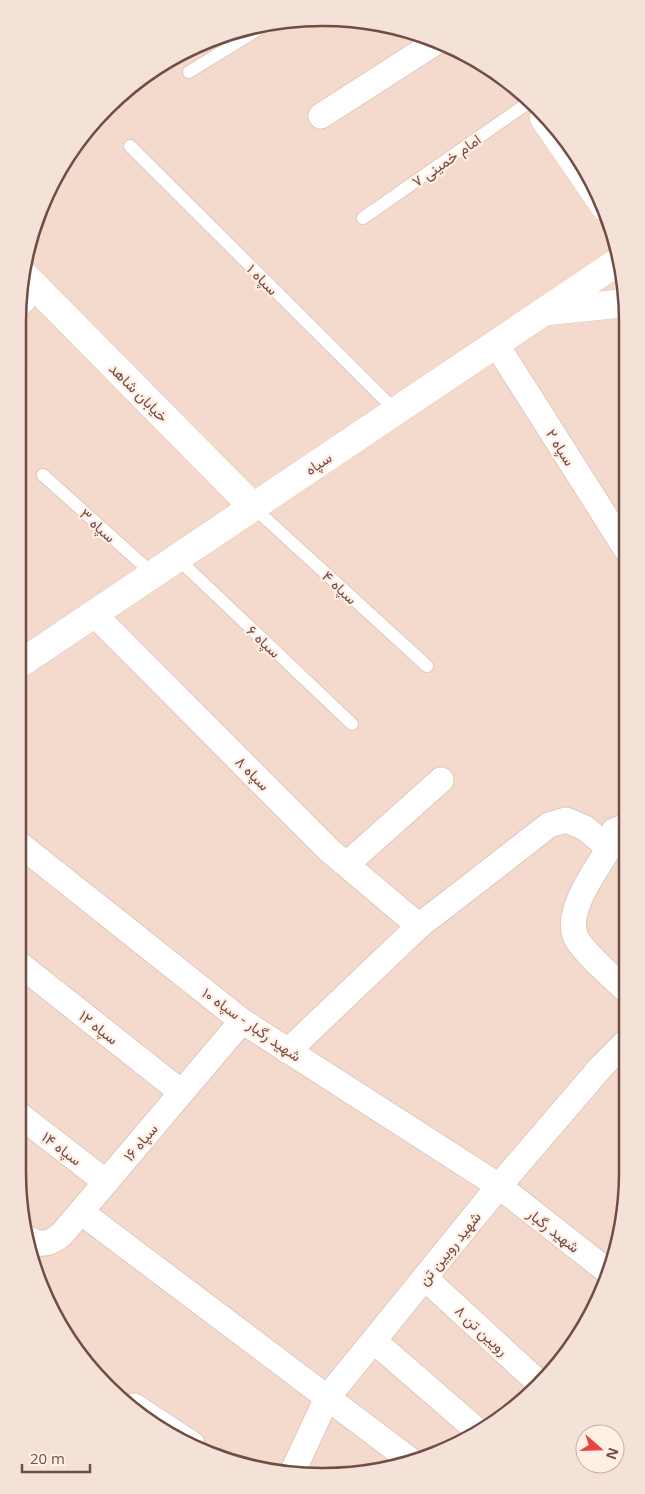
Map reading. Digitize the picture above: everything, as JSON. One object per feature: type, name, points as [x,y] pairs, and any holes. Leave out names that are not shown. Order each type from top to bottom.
[{"type":"main road","name":"سپاه","points":[[26,660],[613,265]]},
{"type":"main road","name":"خیابان شاهد","points":[[28,289],[253,507]]},
{"type":"main road","points":[[545,311],[618,304]]},
{"type":"street","points":[[320,116],[429,46]]},
{"type":"street","name":"سپاه ۲","points":[[496,344],[619,538]]},
{"type":"street","name":"سپاه ۸","points":[[94,614],[329,850],[419,926]]},
{"type":"street","points":[[347,864],[441,780]]},
{"type":"street","points":[[288,1051],[419,926],[549,825],[566,820],[585,828],[609,848]]},
{"type":"street","points":[[619,829],[614,831],[609,848],[580,897],[574,920],[577,940],[619,983]]},
{"type":"street","name":"شهید رگبار - سپاه ۱۰","points":[[26,848],[242,1021],[499,1186]]},
{"type":"street","name":"سپاه ۱۲","points":[[26,969],[182,1092]]},
{"type":"street","name":"سپاه ۱۶","points":[[35,1241],[41,1244],[53,1242],[81,1212],[242,1021]]},
{"type":"street","name":"شهید رویین تن","points":[[295,1466],[327,1398],[499,1186],[601,1067],[619,1049]]},
{"type":"street","name":"سپاه ۱۴","points":[[26,1120],[106,1182]]},
{"type":"street","name":"شهید رگبار","points":[[499,1186],[603,1267]]},
{"type":"street","points":[[81,1212],[405,1456]]},
{"type":"street","name":"رویین تن ۸","points":[[425,1278],[534,1379]]},
{"type":"street","points":[[374,1341],[473,1427]]},
{"type":"lane","points":[[189,72],[248,36]]},
{"type":"lane","name":"امام خمینی ۷","points":[[363,218],[524,106]]},
{"type":"lane","name":"سپاه ۱","points":[[130,146],[396,411]]},
{"type":"lane","name":"سپاه ۳","points":[[43,475],[154,574]]},
{"type":"lane","name":"سپاه ۴","points":[[253,507],[427,666]]},
{"type":"lane","name":"سپاه ۶","points":[[177,558],[352,724]]},
{"type":"shaded area","points":[[322,26],[361,29],[399,36],[418,42],[471,66],[503,87],[532,113],[558,142],[579,174],[596,209],[609,246],[616,284],[619,322],[619,1172],[613,1229],[603,1267],[579,1320],[558,1352],[518,1394],[503,1407],[471,1428],[418,1452],[380,1462],[322,1468],[284,1465],[246,1458],[191,1437],[142,1407],[113,1381],[87,1352],[57,1303],[36,1248],[27,1191],[26,322],[32,265],[42,227],[66,174],[87,142],[100,127],[142,87],[191,57],[246,36],[303,27]]}]
